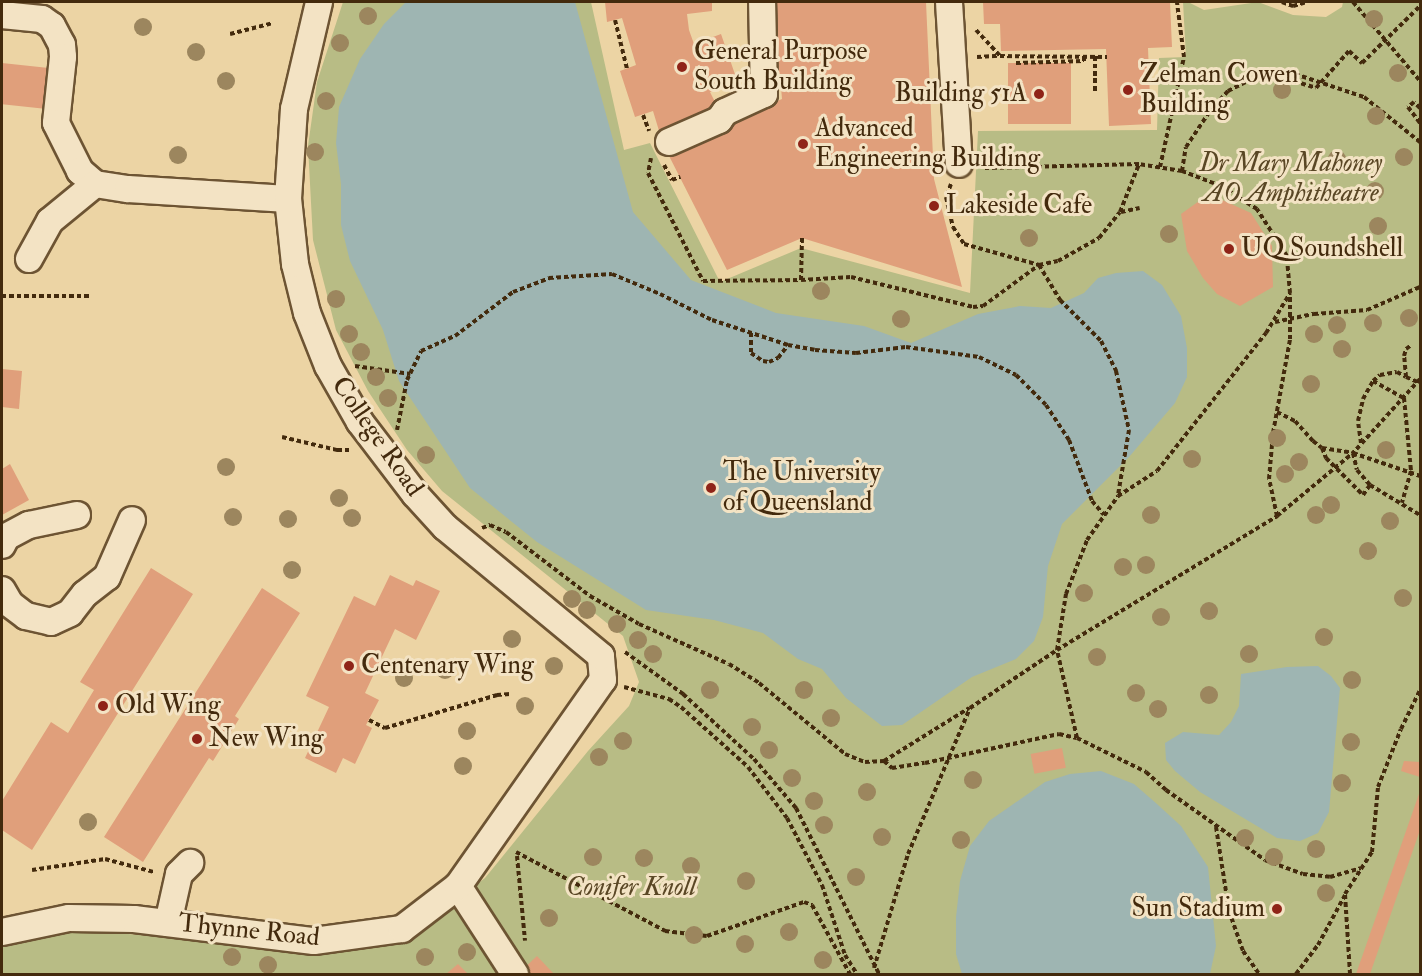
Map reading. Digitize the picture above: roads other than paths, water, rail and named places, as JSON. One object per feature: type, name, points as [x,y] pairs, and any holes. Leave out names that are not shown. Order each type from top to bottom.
[{"type":"street","name":"College Road","points":[[319,2],[294,109],[288,199],[295,264],[307,313],[328,366],[360,422],[401,479],[445,527],[607,661]]},
{"type":"street","points":[[660,148],[719,120],[725,112],[764,94],[762,2]]},
{"type":"street","points":[[949,2],[959,164]]},
{"type":"street","points":[[2,15],[42,19],[52,26],[62,45],[63,57],[56,123],[80,171],[95,184],[128,189],[288,199]]},
{"type":"street","points":[[29,259],[50,221],[95,184]]},
{"type":"street","points":[[2,545],[6,537],[29,525],[77,515]]},
{"type":"street","points":[[2,590],[10,604],[26,616],[51,622],[70,614],[84,594],[107,577],[132,520]]},
{"type":"street","name":"Thynne Road","points":[[2,932],[69,918],[134,919],[314,941],[402,929],[458,886],[607,661]]},
{"type":"street","points":[[168,923],[184,871]]},
{"type":"street","points":[[458,886],[515,975]]},
{"type":"water","points":[[406,2],[575,2],[633,212],[691,280],[776,313],[864,326],[911,343],[978,314],[1020,306],[1051,308],[1084,293],[1098,278],[1116,273],[1143,271],[1162,285],[1181,316],[1187,348],[1187,377],[1175,403],[1129,457],[1062,524],[1048,566],[1043,617],[1034,641],[1016,659],[972,677],[902,725],[882,726],[846,698],[822,669],[798,659],[763,633],[714,620],[646,610],[537,542],[470,488],[399,381],[383,330],[350,261],[341,225],[341,184],[336,143],[339,107],[360,59],[384,24]]},
{"type":"water","points":[[1318,666],[1331,676],[1340,688],[1329,812],[1318,833],[1300,841],[1277,838],[1200,792],[1175,771],[1166,760],[1165,743],[1183,732],[1219,735],[1231,722],[1239,706],[1241,674],[1287,667]]},
{"type":"water","points":[[1101,771],[1134,784],[1157,804],[1181,826],[1208,867],[1216,946],[1210,974],[962,974],[956,954],[956,917],[960,881],[970,846],[989,821],[1045,782],[1070,774]]},
{"type":"place","name":"General Purpose South Building","points":[[682,67]]},
{"type":"place","name":"Zelman Cowen Building","points":[[1128,90]]},
{"type":"place","name":"Building 51A","points":[[1039,94]]},
{"type":"place","name":"Advanced Engineering Building","points":[[803,144]]},
{"type":"place","name":"Lakeside Cafe","points":[[934,206]]},
{"type":"place","name":"UQ Soundshell","points":[[1229,249]]},
{"type":"place","name":"The University of Queensland","points":[[711,488]]},
{"type":"place","name":"Centenary Wing","points":[[349,666]]},
{"type":"place","name":"Old Wing","points":[[103,706]]},
{"type":"place","name":"New Wing","points":[[197,739]]},
{"type":"place","name":"Sun Stadium","points":[[1277,909]]},
{"type":"park label","name":"Dr Mary Mahoney AO Amphitheatre","points":[[1291,179]]},
{"type":"park label","name":"Conifer Knoll","points":[[631,888]]}]
